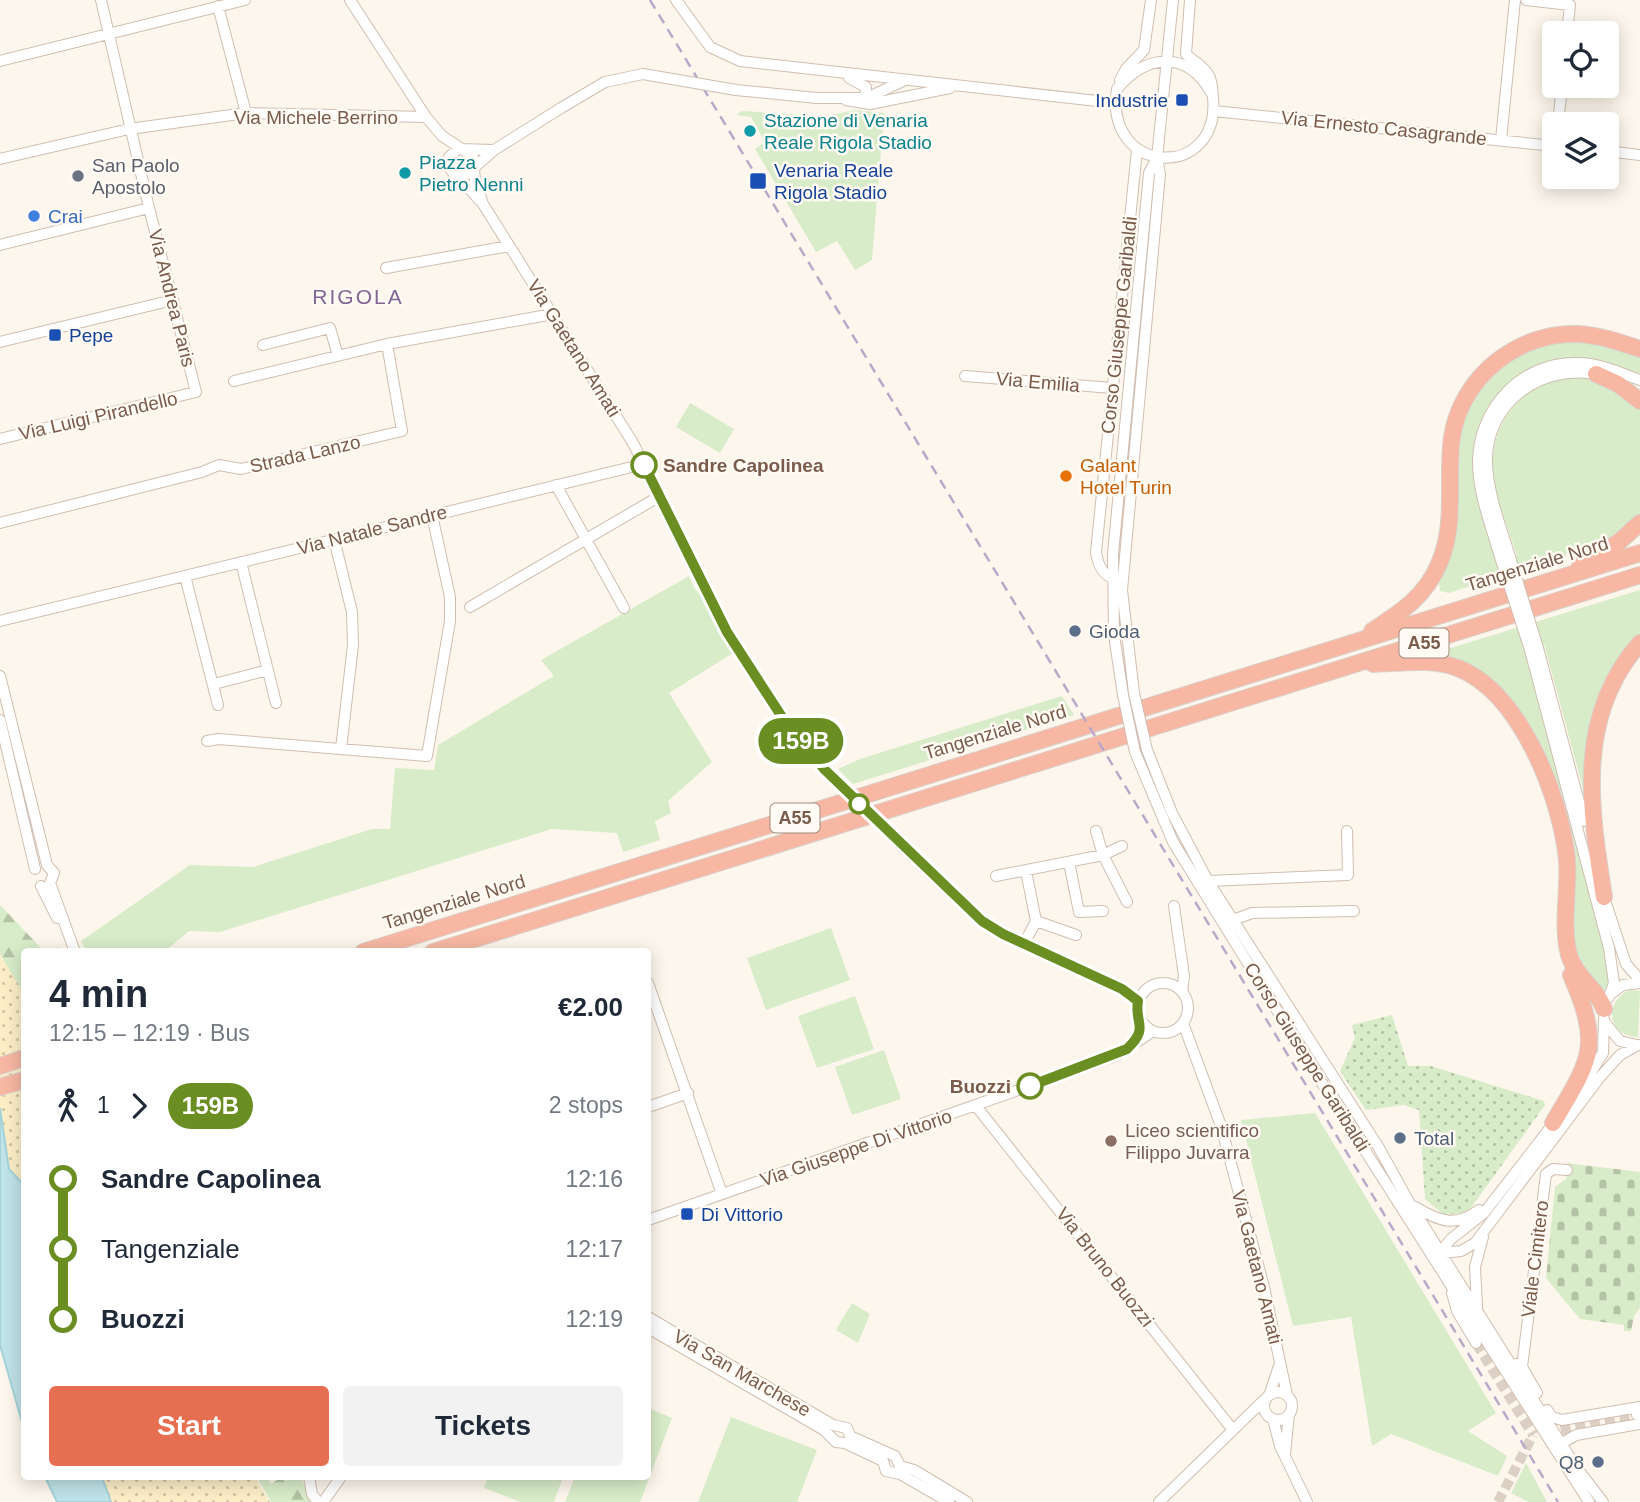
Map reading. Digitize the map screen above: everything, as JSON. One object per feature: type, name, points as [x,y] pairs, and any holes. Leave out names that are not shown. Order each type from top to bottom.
[{"type":"highway","points":[[1352,643],[1415,602],[1433,575],[1449,527],[1453,430],[1464,401],[1484,372],[1511,351],[1557,336],[1594,336],[1640,349]]},
{"type":"highway","points":[[1596,374],[1619,384],[1640,401]]},
{"type":"highway","points":[[1564,577],[1619,542],[1640,523]]},
{"type":"highway","name":"Tangenziale Nord","points":[[376,948],[1640,553]]},
{"type":"highway","name":"A55","points":[[446,948],[1640,575]]},
{"type":"highway","points":[[1604,897],[1593,805],[1596,727],[1615,677],[1640,643]]},
{"type":"highway","points":[[1353,665],[1425,662],[1449,665],[1477,678],[1499,698],[1528,741],[1553,791],[1565,849],[1570,959],[1606,1008]]},
{"type":"highway","points":[[1553,1123],[1582,1076],[1590,1045],[1587,1014],[1563,952],[1566,912]]},
{"type":"highway","points":[[0,1066],[21,1059]]},
{"type":"highway","points":[[0,1087],[21,1081]]},
{"type":"street","name":"Via Andrea Paris","points":[[101,0],[149,208],[196,393]]},
{"type":"street","points":[[0,61],[110,36],[245,0]]},
{"type":"street","points":[[350,0],[426,117],[442,136],[473,156],[474,168]]},
{"type":"street","points":[[676,0],[710,47],[740,61],[1115,103]]},
{"type":"street","points":[[1151,0],[1144,50],[1126,69],[1117,89],[1115,103],[1122,133],[1137,150],[1157,158],[1172,158],[1197,147],[1206,137],[1214,111],[1213,85],[1205,68],[1186,54],[1190,0]]},
{"type":"street","name":"Corso Giuseppe Garibaldi","points":[[1173,0],[1157,158],[1160,174],[1117,580],[1128,694],[1141,751],[1173,842],[1315,1073],[1438,1255],[1478,1309],[1508,1360],[1603,1502]]},
{"type":"street","points":[[1501,140],[1516,0]]},
{"type":"street","points":[[1526,0],[1570,5],[1568,21]]},
{"type":"street","points":[[218,6],[246,113]]},
{"type":"street","points":[[1117,89],[1140,68],[1167,61],[1184,65],[1199,75],[1212,94]]},
{"type":"street","points":[[833,73],[863,85],[866,91],[861,99]]},
{"type":"street","points":[[442,136],[449,156],[448,166],[458,175],[467,174],[494,150],[599,85],[636,75],[870,104],[961,85]]},
{"type":"street","points":[[846,100],[861,99],[905,80]]},
{"type":"street","name":"Via Ernesto Casagrande","points":[[1214,111],[1542,145]]},
{"type":"street","name":"Via Michele Berrino","points":[[0,159],[130,129],[246,113],[426,117]]},
{"type":"street","points":[[449,156],[454,150],[494,150]]},
{"type":"street","name":"Corso Giuseppe Garibaldi","points":[[1117,580],[1102,570],[1096,552],[1137,150]]},
{"type":"street","points":[[1619,153],[1640,155]]},
{"type":"street","name":"Via Gaetano Amati","points":[[474,168],[483,204]]},
{"type":"street","name":"Via Gaetano Amati","points":[[458,175],[483,204],[644,464],[737,650],[785,721],[825,770],[905,850],[982,921],[1024,944],[1141,996]]},
{"type":"street","points":[[0,244],[149,208]]},
{"type":"street","points":[[386,268],[509,246]]},
{"type":"street","points":[[0,341],[173,300]]},
{"type":"street","points":[[234,381],[387,344],[553,314]]},
{"type":"street","points":[[263,345],[330,328],[338,356]]},
{"type":"street","name":"Strada Lanzo","points":[[0,523],[202,472],[214,466],[241,469],[402,431],[387,344]]},
{"type":"street","points":[[1639,1044],[1620,1041],[1607,1028],[1606,1008],[1623,985],[1640,982],[1626,964],[1604,897],[1561,726],[1481,489],[1478,461],[1484,428],[1501,397],[1524,377],[1556,365],[1587,363],[1640,380]]},
{"type":"street","points":[[1506,559],[1488,476],[1488,449],[1494,426],[1513,397],[1536,381],[1571,372],[1596,374],[1640,387]]},
{"type":"street","name":"Via Emilia","points":[[965,376],[1112,388]]},
{"type":"street","name":"Via Luigi Pirandello","points":[[0,439],[196,393]]},
{"type":"street","name":"Via Natale Sandre","points":[[241,562],[644,464]]},
{"type":"street","points":[[556,485],[624,608]]},
{"type":"street","points":[[470,607],[660,496]]},
{"type":"street","points":[[207,741],[218,739],[427,756],[450,621],[450,597],[432,515]]},
{"type":"street","points":[[334,539],[352,612],[353,645],[341,749]]},
{"type":"street","points":[[0,621],[241,562],[276,703]]},
{"type":"street","points":[[185,576],[218,705]]},
{"type":"street","points":[[1438,1255],[1451,1239],[1477,1220],[1496,1198],[1599,1062],[1605,1045],[1606,1008],[1614,983],[1609,948],[1534,649]]},
{"type":"street","points":[[214,684],[268,670]]},
{"type":"street","points":[[0,676],[47,865],[54,873],[46,885]]},
{"type":"street","points":[[0,720],[35,869],[33,879],[46,885],[74,948]]},
{"type":"street","name":"Corso Giuseppe Garibaldi","points":[[1141,751],[1208,881],[1380,1147],[1438,1255],[1448,1281],[1588,1502]]},
{"type":"street","points":[[1096,831],[1103,855],[1127,902]]},
{"type":"street","points":[[1208,881],[1348,875],[1347,831]]},
{"type":"street","points":[[996,876],[1103,855],[1122,846]]},
{"type":"street","points":[[1069,862],[1079,912],[1103,911]]},
{"type":"street","points":[[35,869],[47,865]]},
{"type":"street","points":[[1024,944],[1036,921],[1026,871]]},
{"type":"street","points":[[1142,1023],[1153,1031],[1166,1032],[1183,1023],[1188,1011],[1178,989],[1182,969],[1174,906]]},
{"type":"street","points":[[1233,919],[1252,912],[1354,911]]},
{"type":"street","points":[[1036,921],[1076,935]]},
{"type":"street","points":[[1135,1041],[1142,1023],[1141,996],[1157,983],[1178,989]]},
{"type":"street","points":[[651,991],[723,1194]]},
{"type":"street","name":"Via Gaetano Amati","points":[[1183,1023],[1221,1126],[1287,1395]]},
{"type":"street","name":"Via Giuseppe Di Vittorio","points":[[651,1219],[1118,1055],[1153,1031]]},
{"type":"street","name":"Via Gaetano Amati","points":[[1166,1032],[1193,1055]]},
{"type":"street","points":[[1438,1255],[1467,1249],[1485,1233],[1600,1077],[1620,1055],[1639,1044]]},
{"type":"street","points":[[651,1106],[688,1093]]},
{"type":"street","name":"Via Bruno Buozzi","points":[[976,1106],[1238,1426]]},
{"type":"street","name":"Viale Cimitero","points":[[1522,1367],[1546,1174],[1552,1169],[1567,1170]]},
{"type":"street","points":[[1410,1204],[1439,1220],[1453,1223],[1471,1216],[1496,1198]]},
{"type":"street","points":[[1478,1309],[1475,1267],[1485,1233]]},
{"type":"street","points":[[1448,1281],[1457,1311],[1476,1343]]},
{"type":"street","name":"Via San Marchese","points":[[651,1319],[835,1431]]},
{"type":"street","name":"Via San Marchese","points":[[651,1330],[835,1431]]},
{"type":"street","name":"Via Gaetano Amati","points":[[1267,1397],[1280,1360]]},
{"type":"street","points":[[1508,1360],[1522,1367],[1549,1413],[1558,1420],[1639,1415]]},
{"type":"street","points":[[1159,1502],[1267,1397],[1279,1391],[1287,1395],[1292,1406],[1285,1454]]},
{"type":"street","points":[[1267,1397],[1269,1416],[1307,1502]]},
{"type":"street","points":[[1238,1426],[1269,1416],[1283,1419],[1289,1414]]},
{"type":"street","points":[[1562,1443],[1576,1435],[1639,1415]]},
{"type":"street","points":[[835,1431],[847,1428],[847,1439],[886,1459],[884,1468],[914,1470],[967,1502]]},
{"type":"street","points":[[897,1469],[949,1502]]},
{"type":"street","points":[[310,1480],[312,1494],[318,1502]]},
{"type":"street","points":[[323,1502],[339,1480]]},
{"type":"green space","points":[[854,110],[884,113],[872,260],[855,270],[837,241],[816,252],[755,149],[765,142],[751,117],[737,115],[742,111],[828,116]]},
{"type":"green space","points":[[1574,339],[1640,354],[1640,374],[1589,359],[1544,363],[1524,372],[1492,401],[1481,420],[1475,441],[1473,464],[1478,501],[1496,563],[1517,556],[1494,481],[1493,456],[1496,438],[1515,405],[1545,382],[1582,376],[1601,381],[1640,410],[1640,514],[1604,542],[1449,593],[1440,591],[1439,583],[1454,542],[1457,438],[1476,389],[1518,352]]},
{"type":"green space","points":[[690,403],[734,429],[720,453],[676,427]]},
{"type":"green space","points":[[689,576],[696,591],[700,590],[733,653],[669,693],[712,762],[668,801],[671,813],[655,821],[660,840],[623,852],[617,833],[552,829],[220,932],[189,931],[169,948],[85,948],[81,941],[190,865],[253,867],[372,829],[390,829],[395,768],[434,770],[438,745],[554,676],[541,660]]},
{"type":"green space","points":[[1640,590],[1640,637],[1615,668],[1585,796],[1544,644],[1524,650],[1555,757],[1607,960],[1609,983],[1603,992],[1586,978],[1578,963],[1573,944],[1569,847],[1564,806],[1542,754],[1520,719],[1483,675],[1464,664],[1443,660],[1431,654]]},
{"type":"green space","points":[[1062,696],[1074,715],[853,784],[838,769],[860,759]]},
{"type":"green space","points":[[0,905],[41,948],[21,948],[21,990],[0,962]]},
{"type":"green space","points":[[831,928],[850,980],[766,1010],[747,958]]},
{"type":"green space","points":[[1630,990],[1640,991],[1638,1037],[1620,1031],[1612,1017],[1616,1002]]},
{"type":"green space","points":[[855,996],[874,1049],[817,1068],[798,1016]]},
{"type":"green space","points":[[1392,1015],[1408,1066],[1431,1066],[1544,1101],[1545,1105],[1468,1212],[1444,1215],[1425,1199],[1419,1110],[1404,1105],[1366,1110],[1340,1071],[1355,1038],[1352,1025]]},
{"type":"green space","points":[[884,1050],[901,1099],[852,1115],[835,1067]]},
{"type":"green space","points":[[1315,1113],[1496,1413],[1468,1431],[1507,1456],[1498,1476],[1391,1434],[1372,1446],[1351,1317],[1293,1326],[1241,1120]]},
{"type":"green space","points":[[1567,1163],[1640,1172],[1640,1308],[1634,1316],[1631,1331],[1624,1331],[1624,1325],[1580,1319],[1546,1278],[1555,1187],[1566,1179]]},
{"type":"green space","points":[[852,1303],[870,1314],[858,1343],[836,1330]]},
{"type":"green space","points":[[651,1409],[672,1418],[651,1473]]},
{"type":"green space","points":[[731,1417],[817,1450],[797,1502],[698,1502]]},
{"type":"green space","points":[[1526,1463],[1547,1502],[1529,1502],[1511,1493]]},
{"type":"green space","points":[[259,1480],[269,1480],[271,1484],[277,1480],[302,1480],[313,1502],[271,1502]]},
{"type":"green space","points":[[487,1480],[562,1480],[554,1502],[520,1502],[484,1488]]},
{"type":"green space","points":[[574,1480],[648,1480],[640,1502],[565,1502]]},
{"type":"sand","points":[[0,954],[21,989],[21,1182],[9,1169],[0,1125]]},
{"type":"sand","points":[[103,1480],[257,1480],[270,1502],[111,1502]]},
{"type":"water","points":[[0,1108],[9,1169],[21,1182],[21,1418],[0,1345]]},
{"type":"water","points":[[46,1480],[103,1480],[111,1502],[57,1502]]},
{"type":"tunnel","points":[[1476,1343],[1533,1435]]},
{"type":"tunnel","points":[[1546,1433],[1637,1415]]},
{"type":"tunnel","points":[[1498,1502],[1533,1435]]},
{"type":"railway","points":[[650,0],[1558,1502]]},
{"type":"bus line","name":"159B","points":[[644,465],[737,650],[782,717],[825,770],[905,850],[982,921],[1003,934],[1122,989],[1138,1001],[1142,1023],[1140,1032],[1127,1049],[1118,1055],[1030,1086]]},
{"type":"place","name":"Industrie","points":[[1182,100]]},
{"type":"place","name":"Stazione di Venaria Reale Rigola Stadio","points":[[750,131]]},
{"type":"place","name":"Piazza Pietro Nenni","points":[[405,173]]},
{"type":"place","name":"San Paolo Apostolo","points":[[78,176]]},
{"type":"place","name":"Venaria Reale Rigola Stadio","points":[[758,181]]},
{"type":"place","name":"Crai","points":[[34,216]]},
{"type":"place","name":"Pepe","points":[[55,335]]},
{"type":"place","name":"Sandre Capolinea","points":[[644,465]]},
{"type":"place","name":"Galant Hotel Turin","points":[[1066,476]]},
{"type":"place","name":"Gioda","points":[[1075,631]]},
{"type":"place","name":"Buozzi","points":[[1030,1086]]},
{"type":"place","name":"Total","points":[[1400,1138]]},
{"type":"place","name":"Liceo scientifico Filippo Juvarra","points":[[1111,1141]]},
{"type":"place","name":"Di Vittorio","points":[[687,1214]]},
{"type":"place","name":"Q8","points":[[1598,1462]]},
{"type":"district","name":"RIGOLA","points":[[358,296]]}]
